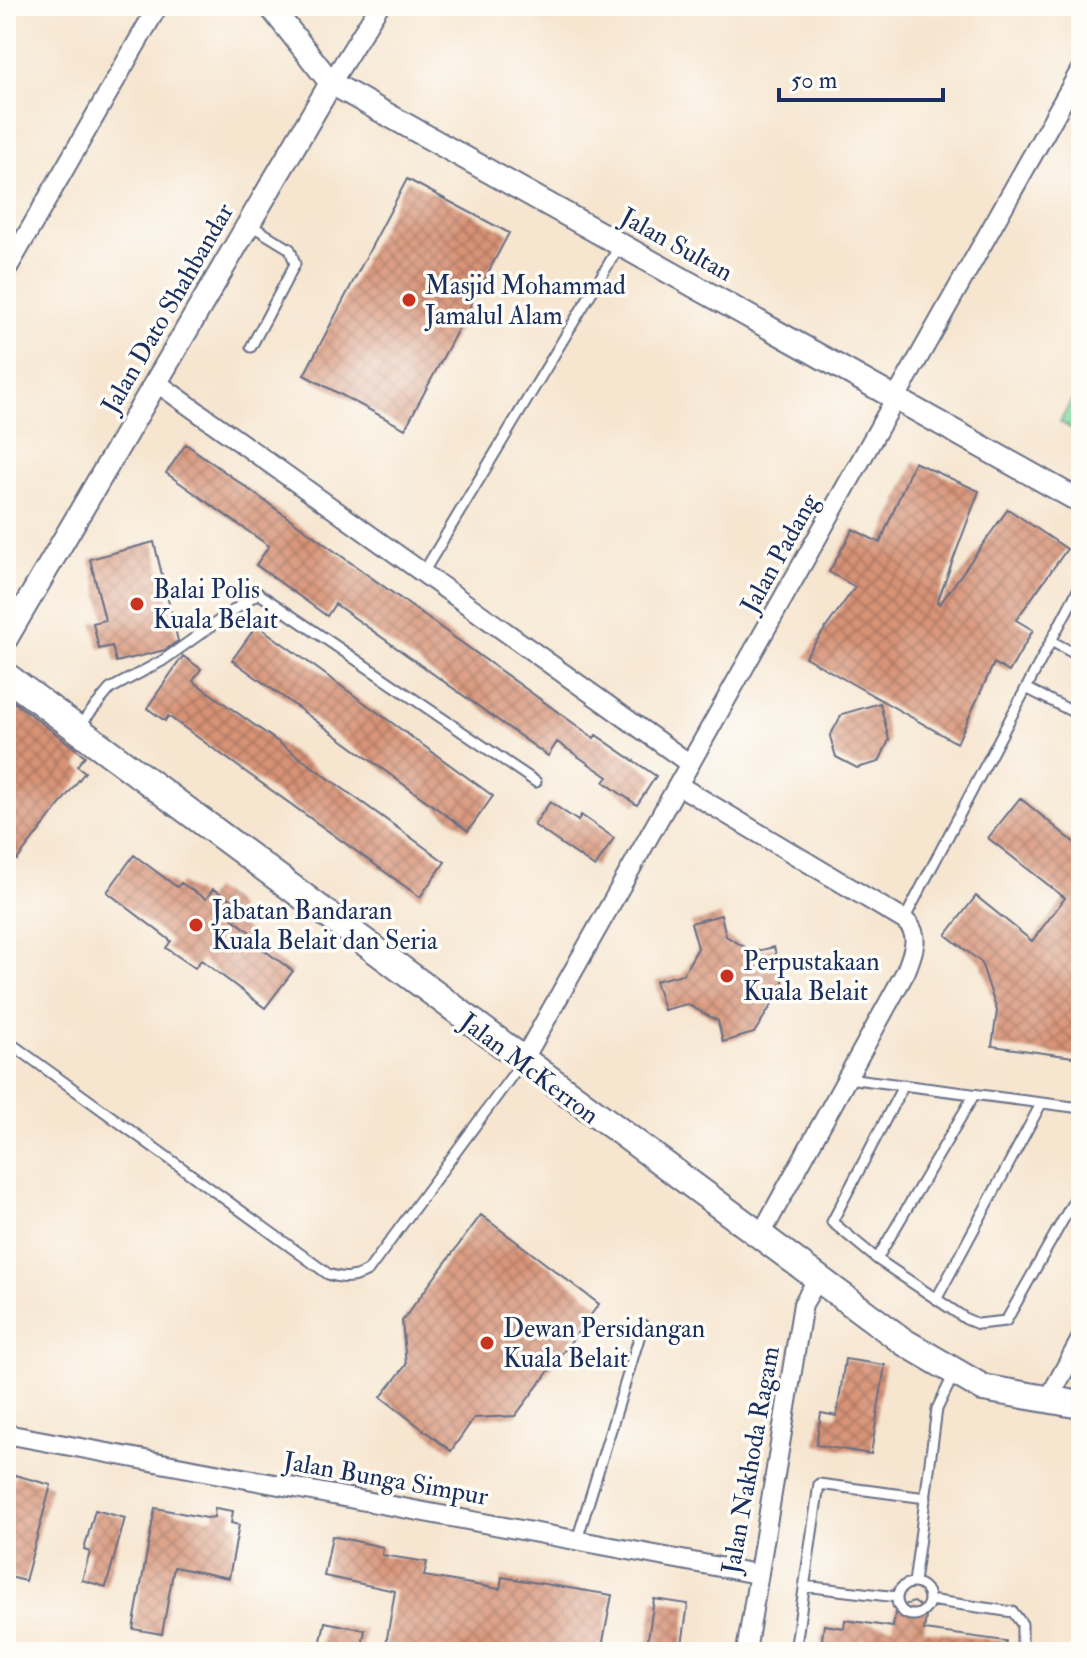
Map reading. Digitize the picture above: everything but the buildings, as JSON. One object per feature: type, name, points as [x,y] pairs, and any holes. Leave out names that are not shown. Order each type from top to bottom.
[{"type":"main road","name":"Jalan McKerron","points":[[6,676],[759,1238],[954,1374],[995,1392],[1081,1405]]},
{"type":"street","points":[[6,271],[158,6]]},
{"type":"street","name":"Jalan Sultan","points":[[270,6],[331,83],[1081,502]]},
{"type":"street","name":"Jalan Dato Shahbandar","points":[[6,639],[379,6]]},
{"type":"street","name":"Jalan Padang","points":[[522,1062],[1081,69]]},
{"type":"street","points":[[156,382],[690,764]]},
{"type":"street","points":[[678,785],[913,927],[914,951],[759,1238]]},
{"type":"street","name":"Jalan Nakhoda Ragam","points":[[746,1652],[803,1304],[817,1280]]},
{"type":"street","points":[[1048,1400],[1081,1339]]},
{"type":"street","name":"Jalan Bunga Simpur","points":[[6,1434],[757,1574]]},
{"type":"lane","points":[[249,224],[290,249],[295,264],[251,347]]},
{"type":"lane","points":[[423,573],[620,245]]},
{"type":"lane","points":[[904,920],[1080,590]]},
{"type":"lane","points":[[77,729],[110,689],[162,661],[258,593],[536,782]]},
{"type":"lane","points":[[1051,641],[1081,657]]},
{"type":"lane","points":[[1026,688],[1081,716]]},
{"type":"lane","points":[[6,1040],[328,1274],[341,1278],[355,1278],[368,1271],[522,1062]]},
{"type":"lane","points":[[847,1078],[1081,1108]]},
{"type":"lane","points":[[903,1086],[832,1222],[877,1259],[978,1324],[1006,1321],[1081,1188]]},
{"type":"lane","points":[[877,1259],[974,1095]]},
{"type":"lane","points":[[937,1298],[1041,1104]]},
{"type":"lane","points":[[577,1540],[643,1325]]},
{"type":"lane","points":[[914,1583],[937,1409],[954,1374]]},
{"type":"lane","points":[[795,1652],[819,1484],[926,1498]]},
{"type":"lane","points":[[914,1583],[927,1590],[929,1600],[919,1613],[909,1614],[900,1608],[897,1597],[901,1588],[914,1583]]},
{"type":"lane","points":[[804,1586],[897,1597]]},
{"type":"lane","points":[[929,1600],[1013,1612],[1022,1624],[1022,1652]]},
{"type":"green space","points":[[1081,383],[1081,434],[1060,422]]},
{"type":"place","name":"Masjid Mohammad Jamalul Alam","points":[[409,300]]},
{"type":"place","name":"Balai Polis Kuala Belait","points":[[137,604]]},
{"type":"place","name":"Jabatan Bandaran Kuala Belait dan Seria","points":[[196,925]]},
{"type":"place","name":"Perpustakaan Kuala Belait","points":[[727,976]]},
{"type":"place","name":"Dewan Persidangan Kuala Belait","points":[[487,1343]]}]
